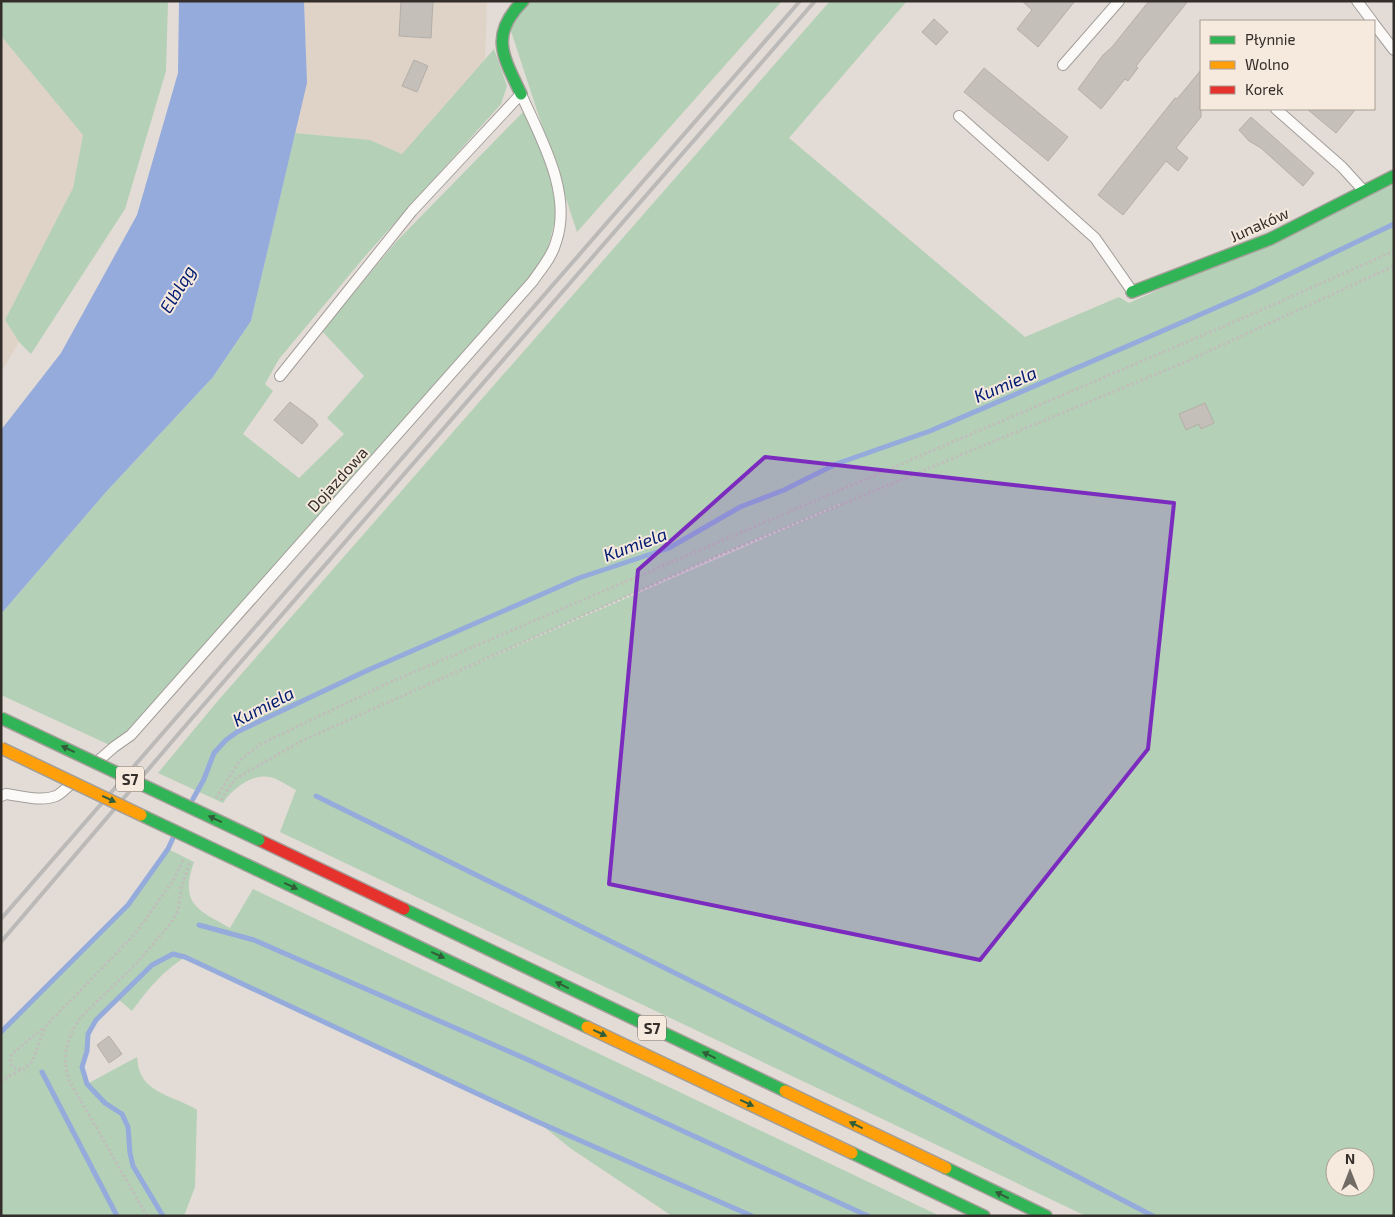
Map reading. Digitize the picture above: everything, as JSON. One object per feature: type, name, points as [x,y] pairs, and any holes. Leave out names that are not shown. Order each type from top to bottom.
[{"type":"main road","name":"Dojazdowa","points":[[520,94],[504,55],[501,40],[504,22],[522,1]]},
{"type":"main road","name":"Junaków","points":[[1132,292],[1270,239],[1394,176]]},
{"type":"main road","name":"S7","points":[[1,718],[1046,1216]]},
{"type":"main road","name":"S7","points":[[1,748],[984,1216]]},
{"type":"lane","points":[[1063,65],[1119,1]]},
{"type":"lane","points":[[1356,1],[1371,20]]},
{"type":"lane","points":[[1375,26],[1394,50]]},
{"type":"lane","points":[[280,376],[412,211],[520,94]]},
{"type":"lane","name":"Dojazdowa","points":[[1,796],[6,794],[45,799],[58,795],[114,747],[131,735],[533,281],[557,242],[561,213],[558,186],[550,157],[520,94]]},
{"type":"lane","points":[[1277,110],[1342,167],[1364,191]]},
{"type":"lane","points":[[959,116],[1095,238],[1132,292]]},
{"type":"path","points":[[215,800],[240,760],[261,744],[386,684],[1243,318],[1394,250]]},
{"type":"path","points":[[220,802],[235,779],[308,738],[719,555],[1183,363],[1394,266]]},
{"type":"path","points":[[24,1070],[13,1068],[10,1058],[12,1054],[45,1027],[134,934],[173,881],[186,854]]},
{"type":"path","points":[[147,1216],[69,1080],[65,1068],[64,1054],[74,1026],[136,964],[171,923],[178,911],[181,889],[192,858]]},
{"type":"path","points":[[1,1082],[11,1075],[24,1070],[32,1062],[45,1027]]},
{"type":"highlighted area","points":[[765,457],[1174,503],[1148,749],[980,960],[609,884],[638,570]]},
{"type":"shaded area","points":[[304,1],[487,1],[485,59],[402,154],[370,140],[295,133],[307,83]]},
{"type":"shaded area","points":[[1,36],[83,135],[73,188],[5,320],[19,342],[1,372]]},
{"type":"green space","points":[[1,1],[168,1],[166,71],[125,209],[31,354],[19,342],[5,320],[73,188],[83,135],[1,36]]},
{"type":"green space","points":[[532,1],[782,1],[577,232],[508,22]]},
{"type":"green space","points":[[830,1],[907,1],[789,138],[1025,337],[1119,297],[1129,303],[1394,184],[1394,1216],[1086,1216],[280,832],[296,790],[277,779],[263,776],[250,780],[232,792],[223,803],[158,773],[216,703]],"holes":[[[840,505],[455,673],[719,555]]]},
{"type":"green space","points":[[494,49],[507,86],[501,104],[366,255],[279,359],[265,384],[273,391],[243,434],[299,478],[344,434],[327,418],[364,376],[322,331],[395,243],[523,112],[537,135],[556,194],[555,220],[547,252],[532,277],[139,721],[112,746],[1,695],[1,614],[106,492],[213,377],[251,321],[295,133],[370,140],[402,154]]},
{"type":"green space","points":[[168,849],[194,862],[189,888],[190,897],[194,904],[209,916],[230,928],[253,889],[940,1216],[672,1216],[570,1148],[538,1122],[185,957],[156,981],[132,1011],[118,999],[96,1020],[88,1034],[87,1051],[82,1067],[87,1084],[137,1057],[140,1072],[150,1086],[197,1110],[195,1187],[184,1216],[1,1216],[1,1032],[128,905]]},
{"type":"water","name":"Elbląg","points":[[179,1],[304,1],[307,83],[251,321],[213,377],[106,492],[1,614],[1,430],[61,353],[137,215],[178,73]]},
{"type":"building","points":[[401,1],[433,1],[431,38],[399,36]]},
{"type":"building","points":[[1022,1],[1075,1],[1038,47],[1017,29],[1032,10]]},
{"type":"building","points":[[1149,1],[1188,1],[1136,66],[1138,68],[1128,81],[1125,79],[1101,109],[1078,89],[1103,55],[1112,47]]},
{"type":"building","points":[[934,19],[948,32],[936,45],[922,32]]},
{"type":"building","points":[[414,60],[428,66],[417,92],[402,86]]},
{"type":"building","points":[[984,68],[1068,137],[1048,161],[964,92]]},
{"type":"building","points":[[1200,71],[1201,117],[1176,148],[1188,158],[1178,171],[1166,161],[1123,215],[1098,195],[1175,98],[1177,99]]},
{"type":"building","points":[[1308,110],[1355,110],[1336,133]]},
{"type":"building","points":[[1251,117],[1314,173],[1303,186],[1261,148],[1249,141],[1239,130]]},
{"type":"building","points":[[290,402],[318,425],[302,444],[274,420]]},
{"type":"building","points":[[1205,403],[1214,423],[1201,429],[1199,424],[1186,430],[1179,414]]},
{"type":"building","points":[[109,1036],[122,1054],[109,1063],[97,1045]]},
{"type":"waterway","name":"Kumiela","points":[[193,799],[204,779],[214,753],[226,740],[237,732],[366,671],[579,578],[669,548],[740,507],[784,490],[836,464],[930,431],[1130,345],[1252,292],[1394,224]]},
{"type":"waterway","points":[[316,796],[841,1056],[1153,1216]]},
{"type":"waterway","name":"Kumiela","points":[[1,1032],[128,905],[168,849],[173,838]]},
{"type":"waterway","points":[[199,925],[254,940],[524,1058],[868,1216]]},
{"type":"waterway","points":[[163,1216],[133,1166],[128,1127],[122,1114],[105,1103],[87,1084],[82,1067],[87,1051],[88,1034],[96,1020],[152,965],[173,954],[185,957],[538,1122],[752,1216]]},
{"type":"waterway","points":[[42,1072],[117,1216]]},
{"type":"railway","points":[[1,919],[800,1]]},
{"type":"railway","points":[[1,942],[187,724],[815,1]]},
{"type":"traffic: fast","points":[[521,94],[509,68],[502,46],[506,25],[512,13],[523,1]]},
{"type":"traffic: fast","points":[[1132,292],[1270,239],[1394,176]]},
{"type":"traffic: fast","points":[[1,718],[259,840]]},
{"type":"traffic: fast","points":[[141,815],[247,865]]},
{"type":"traffic: fast","points":[[247,865],[587,1027]]},
{"type":"traffic: fast","points":[[404,909],[785,1091]]},
{"type":"traffic: fast","points":[[852,1153],[984,1216]]},
{"type":"traffic: fast","points":[[946,1168],[1046,1216]]},
{"type":"traffic: slow","points":[[1,748],[141,815]]},
{"type":"traffic: slow","points":[[587,1027],[852,1153]]},
{"type":"traffic: slow","points":[[785,1091],[946,1168]]},
{"type":"traffic: jam","points":[[259,840],[404,909]]}]
